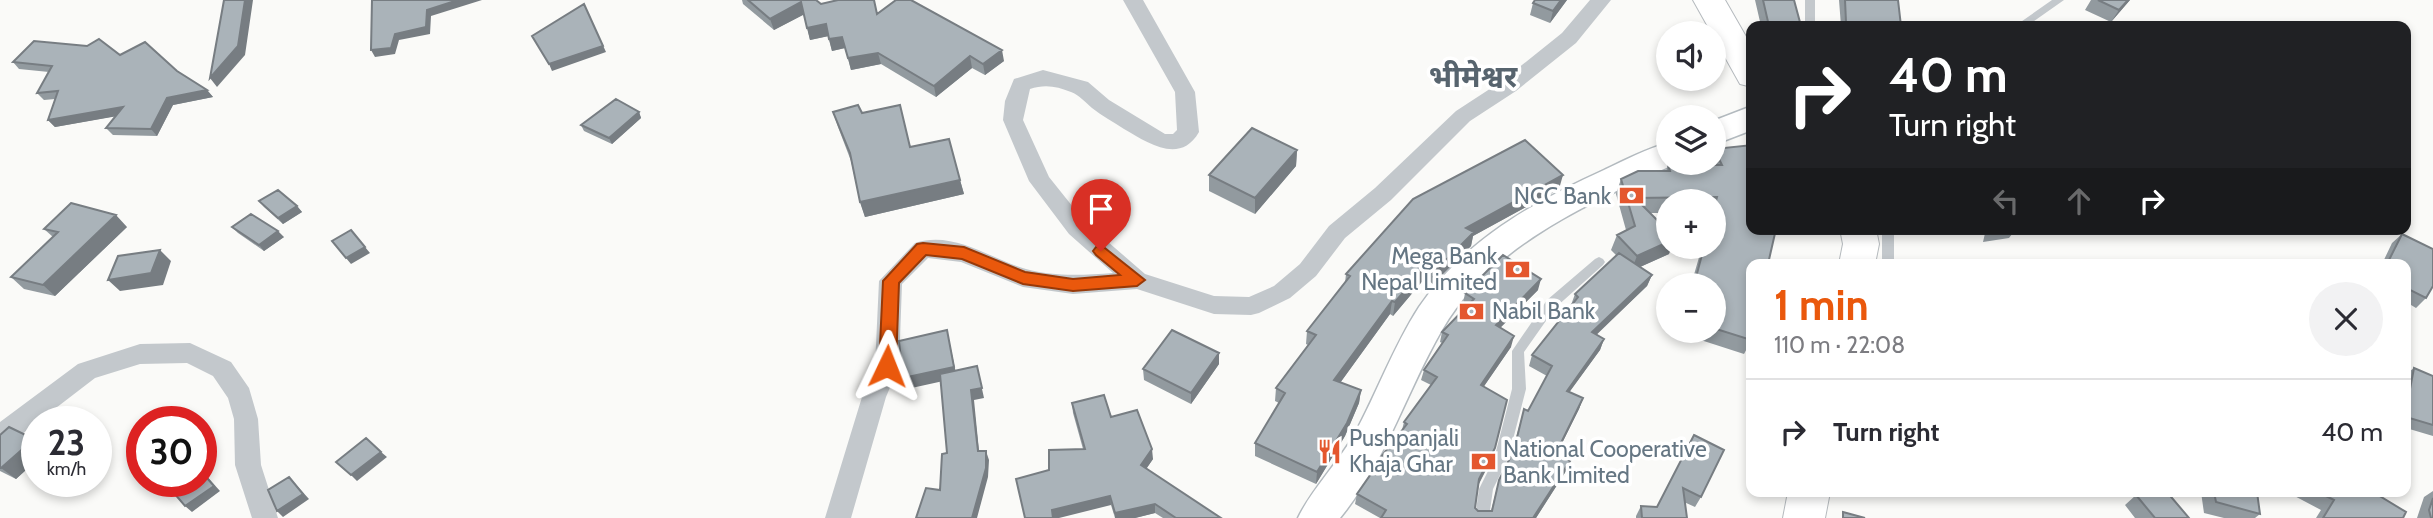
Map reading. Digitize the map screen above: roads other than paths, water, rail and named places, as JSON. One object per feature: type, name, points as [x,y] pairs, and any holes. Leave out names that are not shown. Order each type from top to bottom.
[{"type":"main road","points":[[1709,0],[1746,65]]},
{"type":"main road","points":[[1726,128],[1746,120]]},
{"type":"main road","points":[[1317,518],[1341,492],[1366,452],[1426,328],[1452,288],[1479,261],[1532,222],[1576,197],[1656,160]]},
{"type":"main road","points":[[1858,259],[1861,244],[1859,235]]},
{"type":"main road","points":[[1804,518],[1809,497]]},
{"type":"street","points":[[1133,0],[1185,92],[1188,132],[1178,141],[1162,142],[1102,105],[1081,87],[1043,77],[1021,83],[1013,120],[1040,181],[1077,228],[1137,280]]},
{"type":"street","points":[[838,518],[874,397],[887,366],[891,281],[923,249],[964,253],[1023,278],[1073,285],[1137,280],[1214,305],[1251,306],[1282,292],[1308,270],[1337,232],[1383,194],[1463,116],[1509,86],[1569,38],[1601,0]]},
{"type":"street","points":[[0,436],[87,372],[139,354],[190,353],[222,369],[240,395],[246,419],[248,466],[265,518]]},
{"type":"lane","points":[[1810,0],[1810,21]]},
{"type":"lane","points":[[2028,21],[2059,0]]},
{"type":"lane","points":[[1888,235],[1888,259]]},
{"type":"lane","points":[[1482,518],[1486,489],[1502,460],[1519,389],[1518,351],[1551,304],[1599,262]]},
{"type":"place","name":"NCC Bank","points":[[1631,196]]},
{"type":"place","name":"Mega Bank Nepal Limited","points":[[1517,269]]},
{"type":"place","name":"Nabil Bank","points":[[1472,311]]},
{"type":"place","name":"Pushpanjali Khaja Ghar","points":[[1329,451]]},
{"type":"place","name":"National Cooperative Bank Limited","points":[[1483,462]]},
{"type":"district","name":"भीमेश्वर","points":[[1473,76]]}]
